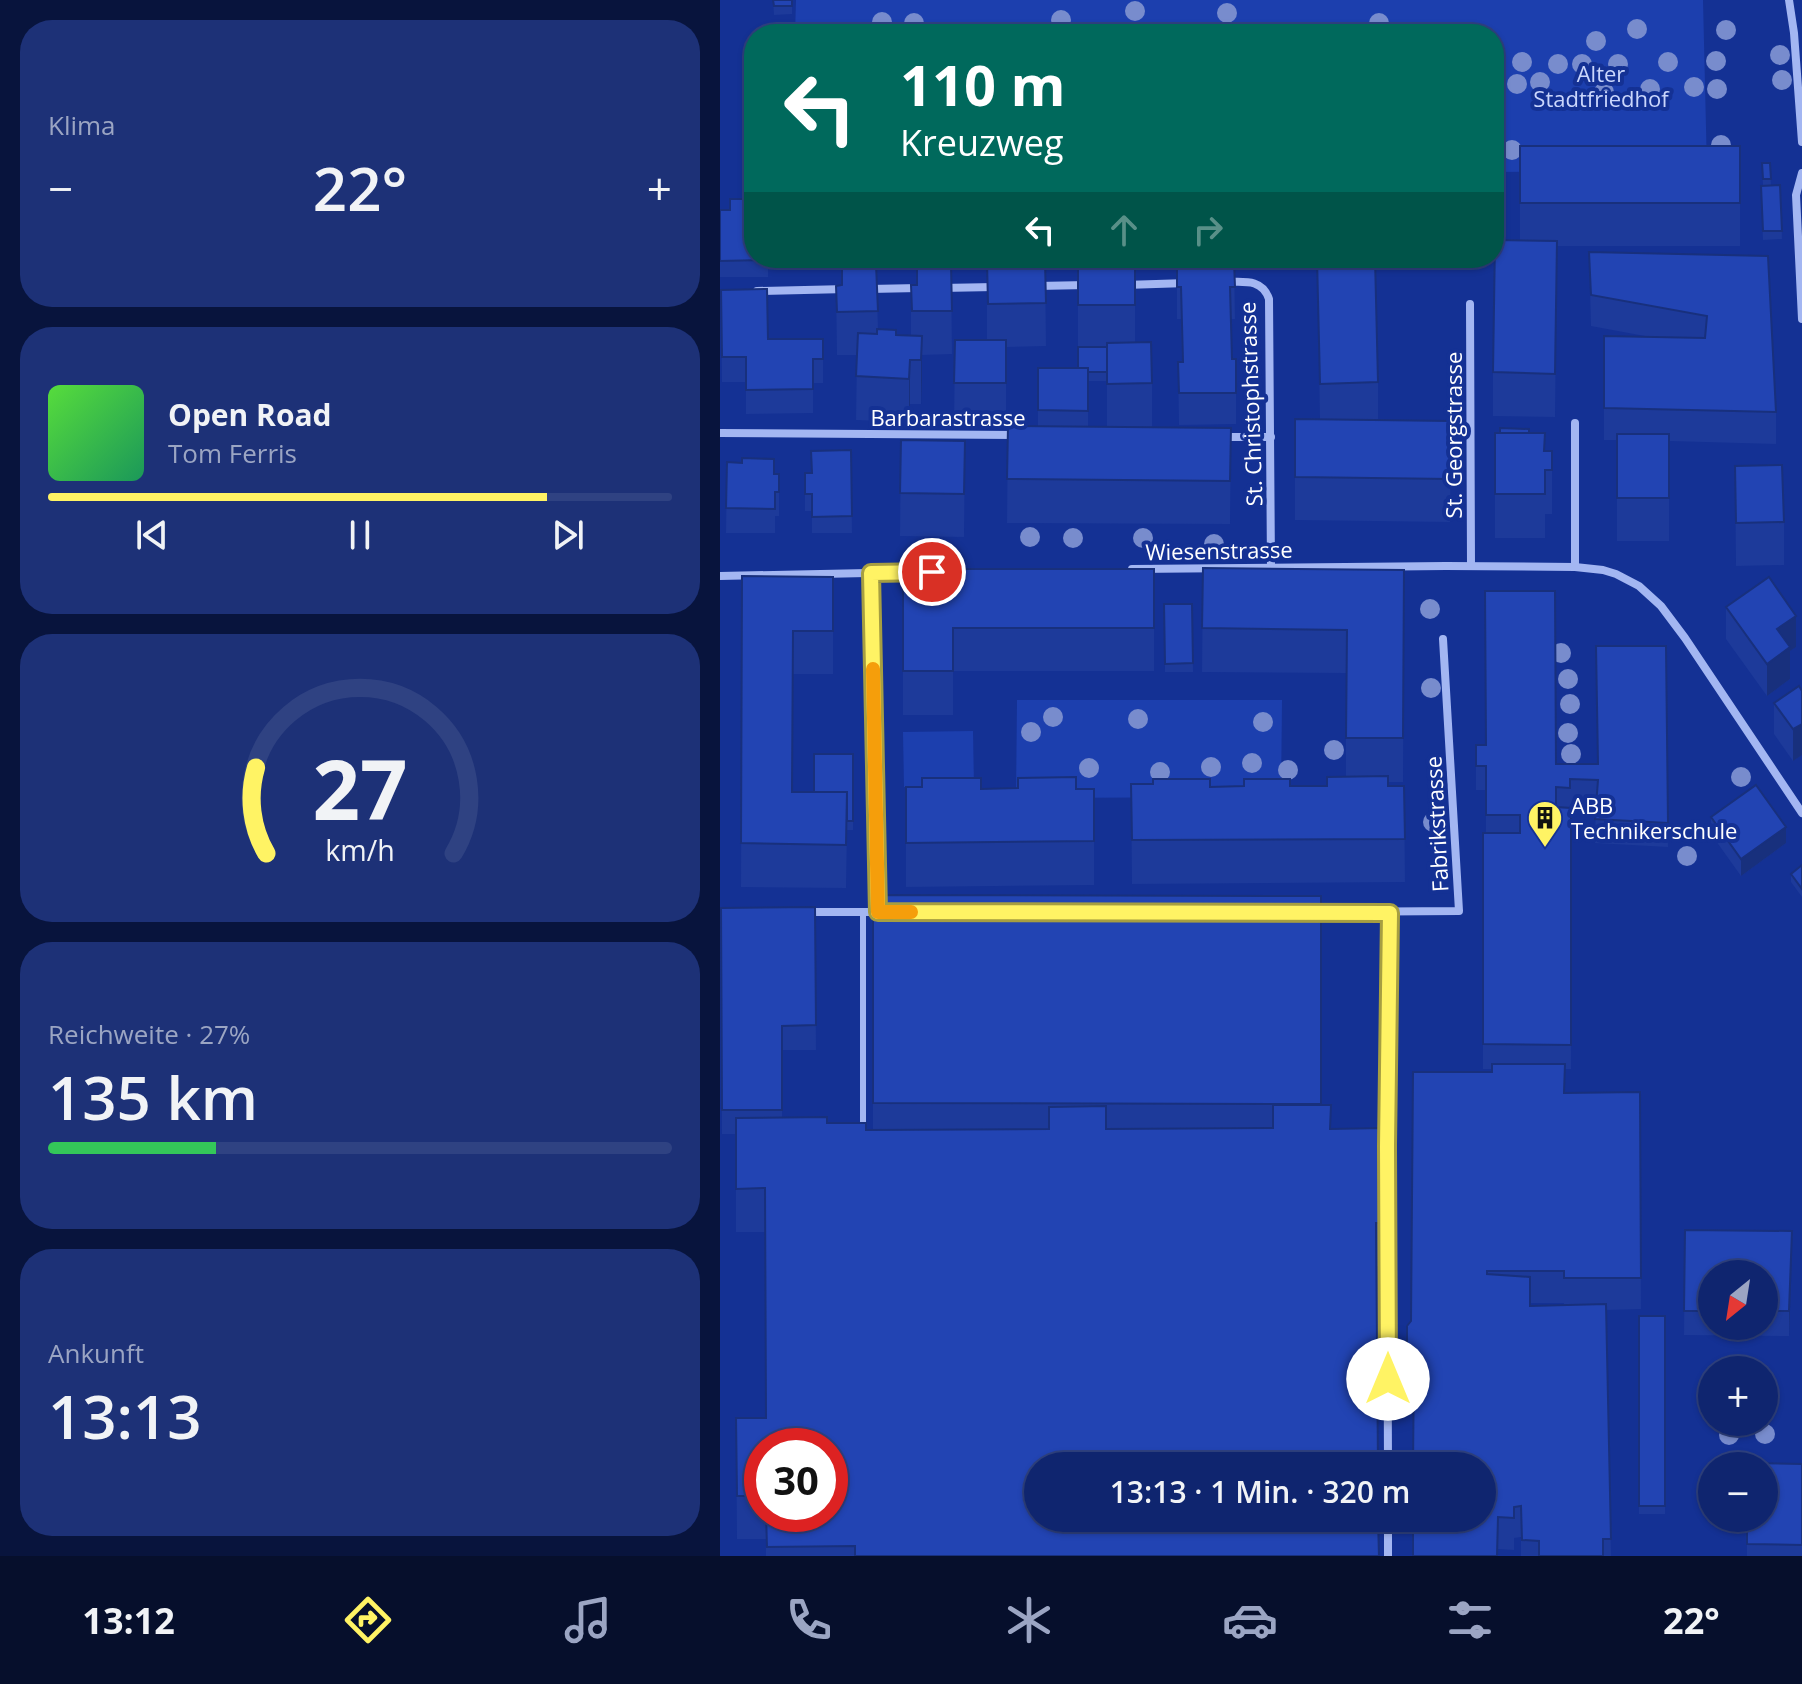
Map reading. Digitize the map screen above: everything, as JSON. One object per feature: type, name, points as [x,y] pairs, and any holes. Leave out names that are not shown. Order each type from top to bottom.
[{"type":"street","points":[[1789,0],[1802,142]]},
{"type":"street","points":[[1802,173],[1796,195],[1802,319]]},
{"type":"street","name":"St. Christophstrasse","points":[[1221,282],[1249,282],[1263,287],[1269,299],[1271,568]]},
{"type":"street","points":[[1115,285],[1193,283]]},
{"type":"street","points":[[1020,286],[1099,285]]},
{"type":"street","points":[[752,291],[1004,287]]},
{"type":"street","name":"St. Georgstrasse","points":[[1470,304],[1471,566]]},
{"type":"street","points":[[1575,423],[1575,567]]},
{"type":"street","name":"Barbarastrasse","points":[[720,433],[1019,435]]},
{"type":"street","points":[[1208,437],[1271,437]]},
{"type":"street","name":"Wiesenstrasse","points":[[1117,570],[1471,566],[1603,570],[1628,579],[1661,606],[1801,810]]},
{"type":"street","points":[[720,576],[917,572]]},
{"type":"street","name":"Fabrikstrasse","points":[[1390,913],[1459,911],[1443,639]]},
{"type":"street","points":[[799,912],[894,912]]},
{"type":"street","points":[[1298,912],[1390,913],[1387,1161]]},
{"type":"street","points":[[1387,1191],[1388,1452]]},
{"type":"street","points":[[1388,1532],[1388,1556]]},
{"type":"lane","points":[[871,573],[878,912]]},
{"type":"lane","points":[[863,912],[863,1132]]},
{"type":"green space","name":"Alter Stadtfriedhof","points":[[796,0],[1703,0],[1707,170],[1504,172],[1504,24],[795,24]]},
{"type":"green space","points":[[1017,700],[1282,700],[1281,797],[1016,798]]},
{"type":"green space","points":[[973,731],[974,787],[904,787],[903,732]]},
{"type":"building","points":[[773,0],[792,0],[792,6],[774,6]]},
{"type":"building","points":[[1520,146],[1740,146],[1740,203],[1520,203]]},
{"type":"building","points":[[1762,163],[1770,163],[1771,179],[1763,179]]},
{"type":"building","points":[[1780,185],[1782,231],[1763,231],[1761,186]]},
{"type":"building","points":[[730,199],[744,199],[744,260],[720,261],[720,210],[730,210]]},
{"type":"building","points":[[1504,240],[1557,241],[1555,374],[1493,372],[1495,268],[1504,268]]},
{"type":"building","points":[[1589,252],[1768,256],[1776,412],[1604,408],[1604,336],[1705,338],[1707,316],[1591,295]]},
{"type":"building","points":[[842,268],[876,268],[878,311],[837,312],[836,286],[842,285]]},
{"type":"building","points":[[917,268],[951,268],[952,311],[912,311],[911,285],[917,285]]},
{"type":"building","points":[[987,268],[1045,268],[1046,303],[988,304]]},
{"type":"building","points":[[1078,268],[1135,268],[1135,305],[1078,305]]},
{"type":"building","points":[[1177,268],[1234,268],[1235,287],[1230,287],[1236,393],[1179,393],[1178,362],[1183,362],[1181,287],[1177,287]]},
{"type":"building","points":[[1317,268],[1375,268],[1378,382],[1320,384]]},
{"type":"building","points":[[767,289],[768,339],[823,339],[823,359],[813,359],[813,389],[746,390],[746,357],[722,357],[721,290]]},
{"type":"building","points":[[877,329],[896,330],[896,335],[922,336],[921,360],[910,360],[909,379],[856,376],[858,333],[877,334]]},
{"type":"building","points":[[955,340],[1006,340],[1006,383],[954,383]]},
{"type":"building","points":[[1151,342],[1152,383],[1107,384],[1107,343]]},
{"type":"building","points":[[1078,347],[1107,347],[1107,372],[1088,372],[1088,368],[1078,368]]},
{"type":"building","points":[[1038,368],[1088,368],[1088,411],[1038,410]]},
{"type":"building","points":[[1295,419],[1451,421],[1450,479],[1295,477]]},
{"type":"building","points":[[1008,426],[1231,428],[1230,481],[1007,479]]},
{"type":"building","points":[[1500,428],[1529,429],[1529,433],[1500,433]]},
{"type":"building","points":[[1495,433],[1545,433],[1544,451],[1552,451],[1552,470],[1545,470],[1545,494],[1495,494]]},
{"type":"building","points":[[1617,434],[1669,434],[1669,498],[1617,498]]},
{"type":"building","points":[[901,440],[965,441],[964,494],[900,493]]},
{"type":"building","points":[[851,450],[852,516],[812,517],[812,494],[805,494],[805,473],[812,473],[811,451]]},
{"type":"building","points":[[742,458],[774,459],[774,474],[779,474],[775,509],[726,508],[727,462],[742,463]]},
{"type":"building","points":[[1782,465],[1784,522],[1736,523],[1735,466]]},
{"type":"building","points":[[1203,568],[1404,570],[1403,738],[1346,738],[1347,630],[1202,628]]},
{"type":"building","points":[[903,569],[1154,569],[1154,628],[953,628],[953,671],[903,671]]},
{"type":"building","points":[[742,576],[833,577],[833,631],[793,631],[792,792],[847,792],[846,845],[741,843]]},
{"type":"building","points":[[1769,577],[1796,616],[1777,629],[1790,647],[1767,664],[1726,607]]},
{"type":"building","name":"ABB Technikerschule","points":[[1485,591],[1555,591],[1556,764],[1598,764],[1596,646],[1666,646],[1668,823],[1595,819],[1598,780],[1570,779],[1570,788],[1556,787],[1556,807],[1571,808],[1571,1045],[1483,1044],[1483,833],[1520,833],[1520,815],[1486,815],[1486,766],[1476,766],[1476,745],[1486,745]]},
{"type":"building","points":[[1164,604],[1192,604],[1193,663],[1165,664]]},
{"type":"building","points":[[1799,686],[1802,691],[1802,724],[1793,729],[1774,703]]},
{"type":"building","points":[[814,754],[853,754],[853,821],[847,821],[847,792],[814,792]]},
{"type":"building","points":[[1388,776],[1388,786],[1404,786],[1405,839],[1132,840],[1131,784],[1153,784],[1153,779],[1210,779],[1210,787],[1244,786],[1244,779],[1290,779],[1290,786],[1327,786],[1327,777]]},
{"type":"building","points":[[1076,777],[1076,789],[1094,789],[1094,841],[906,843],[906,787],[922,787],[922,778],[981,778],[981,789],[1018,788],[1018,778]]},
{"type":"building","points":[[1756,785],[1786,827],[1741,859],[1711,817]]},
{"type":"building","points":[[1802,865],[1802,889],[1791,874]]},
{"type":"building","points":[[873,895],[1321,896],[1321,1104],[873,1103]]},
{"type":"building","points":[[815,907],[816,1025],[782,1026],[782,1110],[722,1110],[721,908]]},
{"type":"building","points":[[1492,1064],[1565,1064],[1564,1093],[1640,1092],[1641,1278],[1564,1278],[1564,1271],[1487,1271],[1487,1274],[1530,1277],[1530,1306],[1606,1304],[1611,1539],[1603,1539],[1603,1556],[1539,1556],[1539,1541],[1522,1540],[1521,1506],[1514,1507],[1514,1518],[1498,1517],[1497,1556],[1413,1556],[1413,1532],[1496,1532],[1496,1452],[1413,1452],[1414,1356],[1407,1356],[1407,1326],[1411,1321],[1413,1072],[1492,1072]]},
{"type":"building","points":[[1273,1105],[1331,1105],[1330,1129],[1383,1128],[1383,1135],[1391,1134],[1391,1172],[1384,1173],[1385,1223],[1376,1223],[1378,1452],[1024,1452],[1024,1532],[1378,1532],[1379,1556],[855,1556],[855,1546],[767,1547],[767,1532],[848,1532],[848,1428],[744,1428],[744,1496],[737,1496],[736,1418],[766,1418],[765,1188],[736,1189],[736,1118],[827,1117],[827,1123],[866,1123],[866,1130],[1049,1129],[1049,1107],[1106,1106],[1106,1129],[1273,1128]]},
{"type":"building","points":[[1685,1230],[1792,1231],[1789,1311],[1778,1311],[1778,1260],[1698,1260],[1698,1311],[1684,1311]]},
{"type":"building","points":[[1639,1316],[1665,1316],[1665,1506],[1639,1506]]},
{"type":"building","points":[[1778,1464],[1802,1464],[1802,1545],[1747,1544],[1747,1532],[1778,1532]]},
{"type":"slow traffic","points":[[873,669],[878,912],[911,912]]},
{"type":"place","name":"ABB Technikerschule","points":[[1545,849]]},
{"type":"route","points":[[932,572],[871,573],[878,912],[1390,913],[1388,1379]]}]
